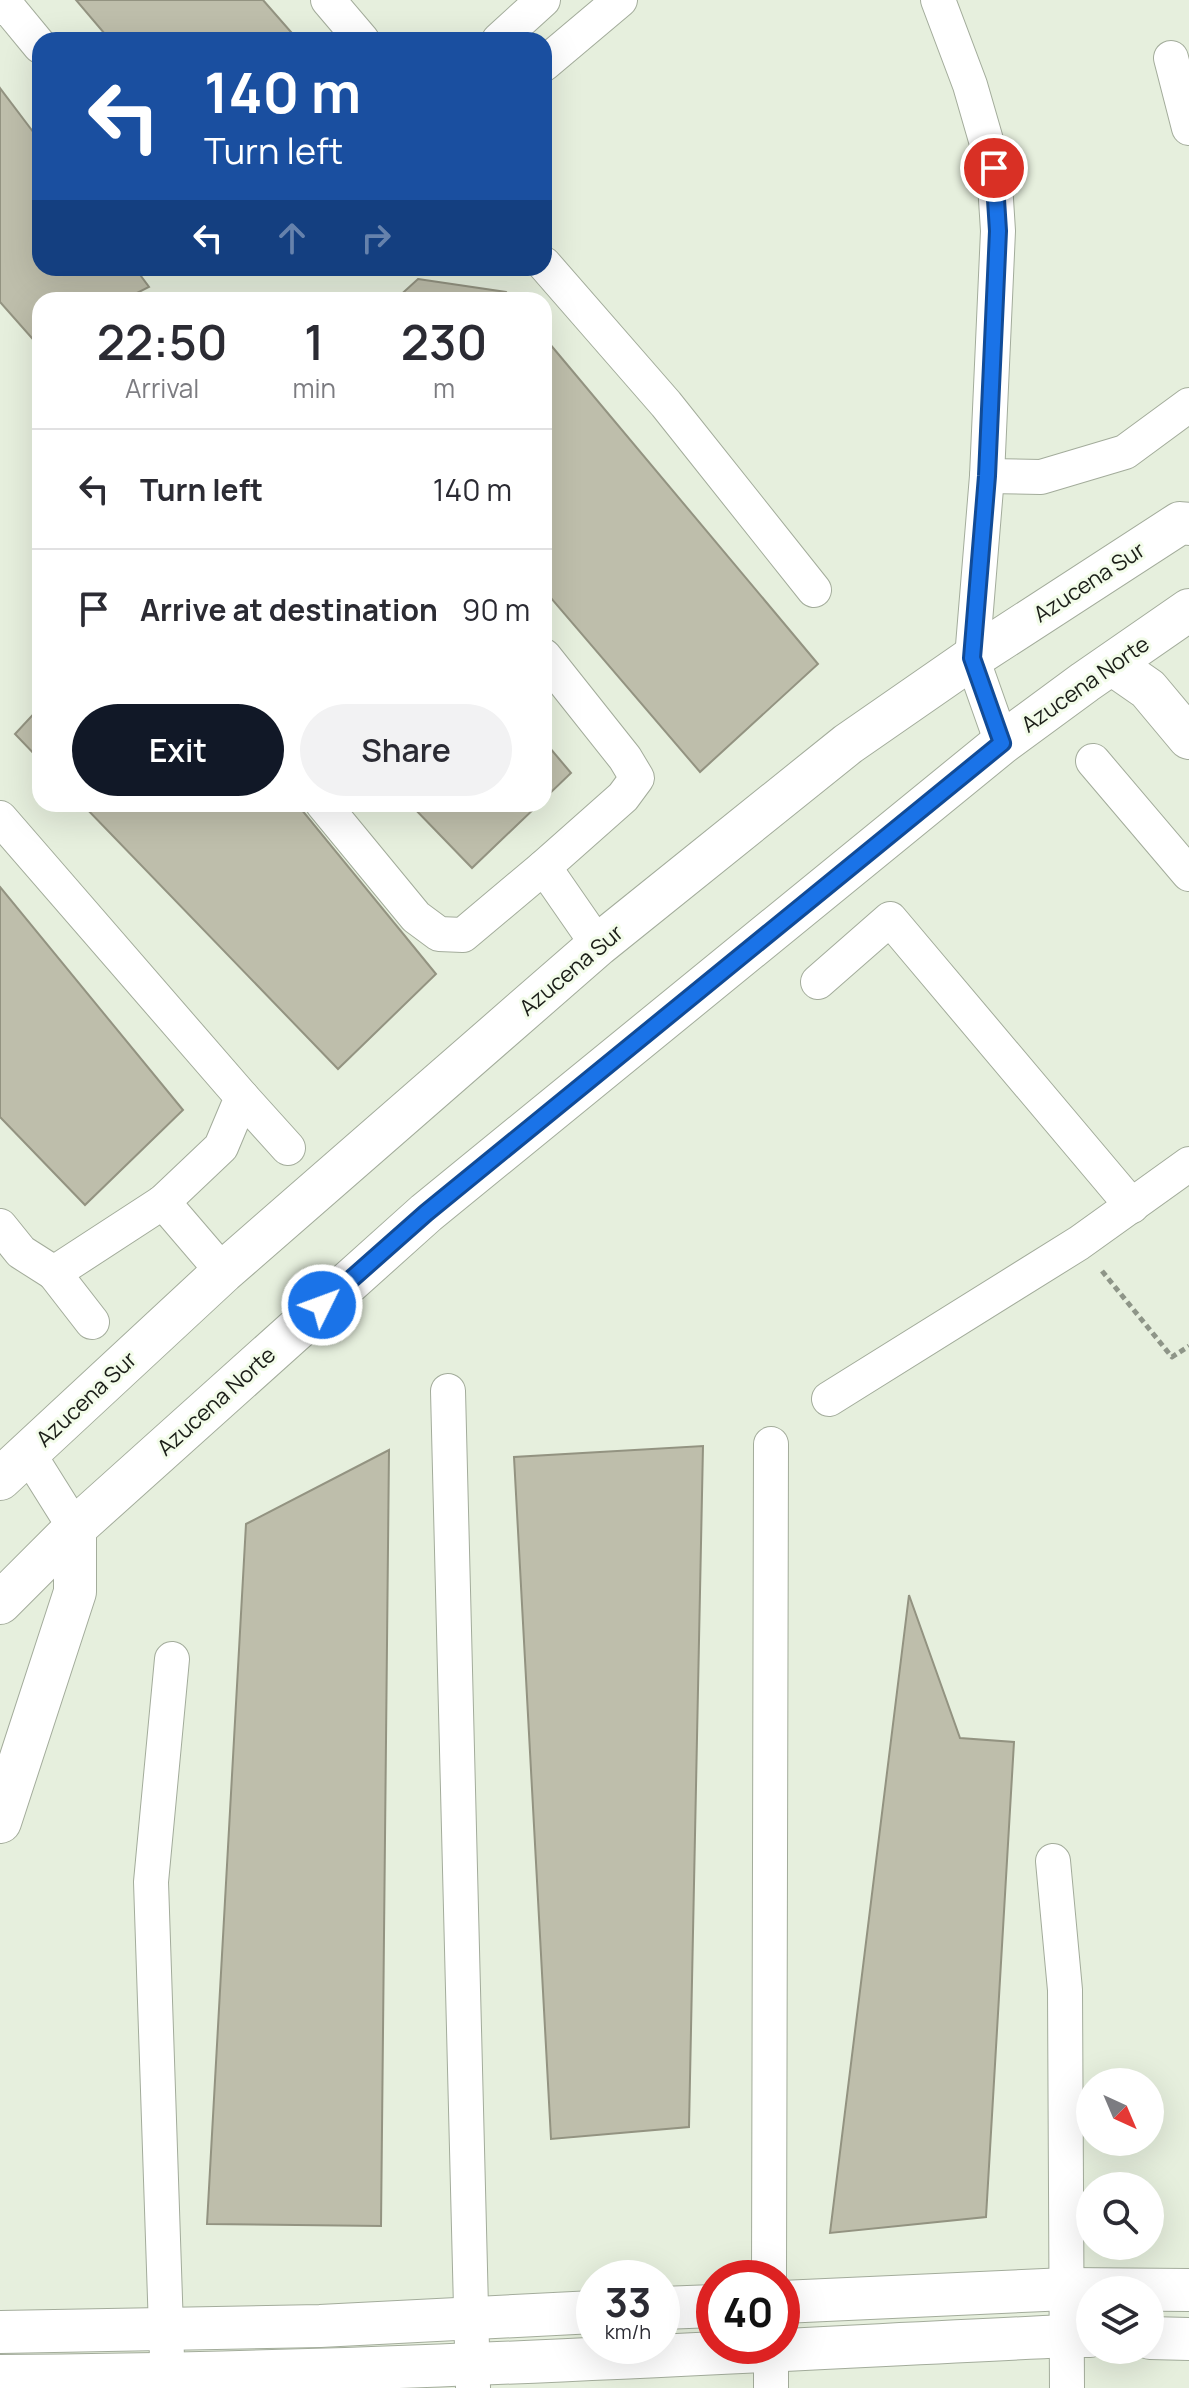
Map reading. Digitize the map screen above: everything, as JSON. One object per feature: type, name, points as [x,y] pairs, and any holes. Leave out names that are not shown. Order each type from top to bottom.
[{"type":"street","points":[[2,0],[32,36]]},
{"type":"street","points":[[328,0],[355,32]]},
{"type":"street","points":[[508,32],[543,0]]},
{"type":"street","points":[[552,57],[620,0]]},
{"type":"street","points":[[938,0],[970,85],[994,168],[998,231],[987,476],[972,658],[1002,743]]},
{"type":"street","points":[[1171,58],[1189,128]]},
{"type":"street","points":[[552,273],[666,404],[814,590]]},
{"type":"street","points":[[987,476],[1041,477],[1125,452],[1189,405]]},
{"type":"street","name":"Azucena Sur","points":[[14,1466],[223,1272],[598,945],[848,744],[972,658],[1180,523],[1189,524]]},
{"type":"street","name":"Azucena Norte","points":[[0,1603],[75,1528],[426,1213],[1002,743],[1112,664],[1182,627]]},
{"type":"street","points":[[1112,664],[1148,689],[1189,738]]},
{"type":"street","points":[[330,812],[416,917],[439,934],[463,935],[623,797],[637,778],[625,758],[552,666]]},
{"type":"street","points":[[1093,761],[1189,874]]},
{"type":"street","points":[[0,818],[288,1148]]},
{"type":"street","points":[[544,867],[598,945]]},
{"type":"street","points":[[818,982],[890,919],[1132,1206]]},
{"type":"street","points":[[54,1273],[163,1202],[221,1147],[242,1097]]},
{"type":"street","points":[[829,1399],[1079,1243],[1189,1164]]},
{"type":"street","points":[[163,1202],[223,1272]]},
{"type":"street","points":[[0,1226],[21,1252],[54,1273],[92,1322]]},
{"type":"street","points":[[448,1391],[472,2376]]},
{"type":"street","points":[[769,2260],[771,1444]]},
{"type":"street","points":[[0,1822],[75,1592],[75,1528],[14,1466]]},
{"type":"street","points":[[168,2381],[151,1882],[172,1659]]},
{"type":"street","points":[[1053,1861],[1065,1990],[1067,2289],[1076,2327]]},
{"type":"street","points":[[800,2301],[1067,2289],[1189,2290]]},
{"type":"street","points":[[0,2332],[167,2330],[576,2313]]},
{"type":"street","points":[[800,2359],[1076,2336]]},
{"type":"street","points":[[1164,2338],[1189,2339]]},
{"type":"street","points":[[1067,2388],[1076,2345]]},
{"type":"street","points":[[0,2376],[168,2381],[472,2376],[711,2364]]},
{"type":"path","points":[[1079,1243],[1172,1357],[1189,1346]]},
{"type":"building","points":[[76,0],[263,0],[291,32],[103,32]]},
{"type":"building","points":[[0,88],[32,130],[32,276],[141,276],[149,287],[139,292],[32,292],[32,338],[0,302]]},
{"type":"building","points":[[418,279],[506,292],[404,292]]},
{"type":"building","points":[[552,347],[818,664],[700,772],[552,599]]},
{"type":"building","points":[[32,716],[32,752],[15,734]]},
{"type":"building","points":[[552,750],[571,773],[552,791]]},
{"type":"building","points":[[90,812],[304,812],[436,974],[338,1069]]},
{"type":"building","points":[[418,812],[531,812],[472,868]]},
{"type":"building","points":[[0,887],[183,1110],[85,1205],[0,1117]]},
{"type":"building","points":[[703,1446],[689,2127],[551,2139],[514,1457]]},
{"type":"building","points":[[389,1450],[381,2226],[207,2224],[246,1524]]},
{"type":"building","points":[[909,1595],[960,1738],[1014,1742],[986,2217],[830,2233]]},
{"type":"route","points":[[322,1305],[426,1213],[1002,743],[972,658],[987,476],[998,231],[994,168]]}]
